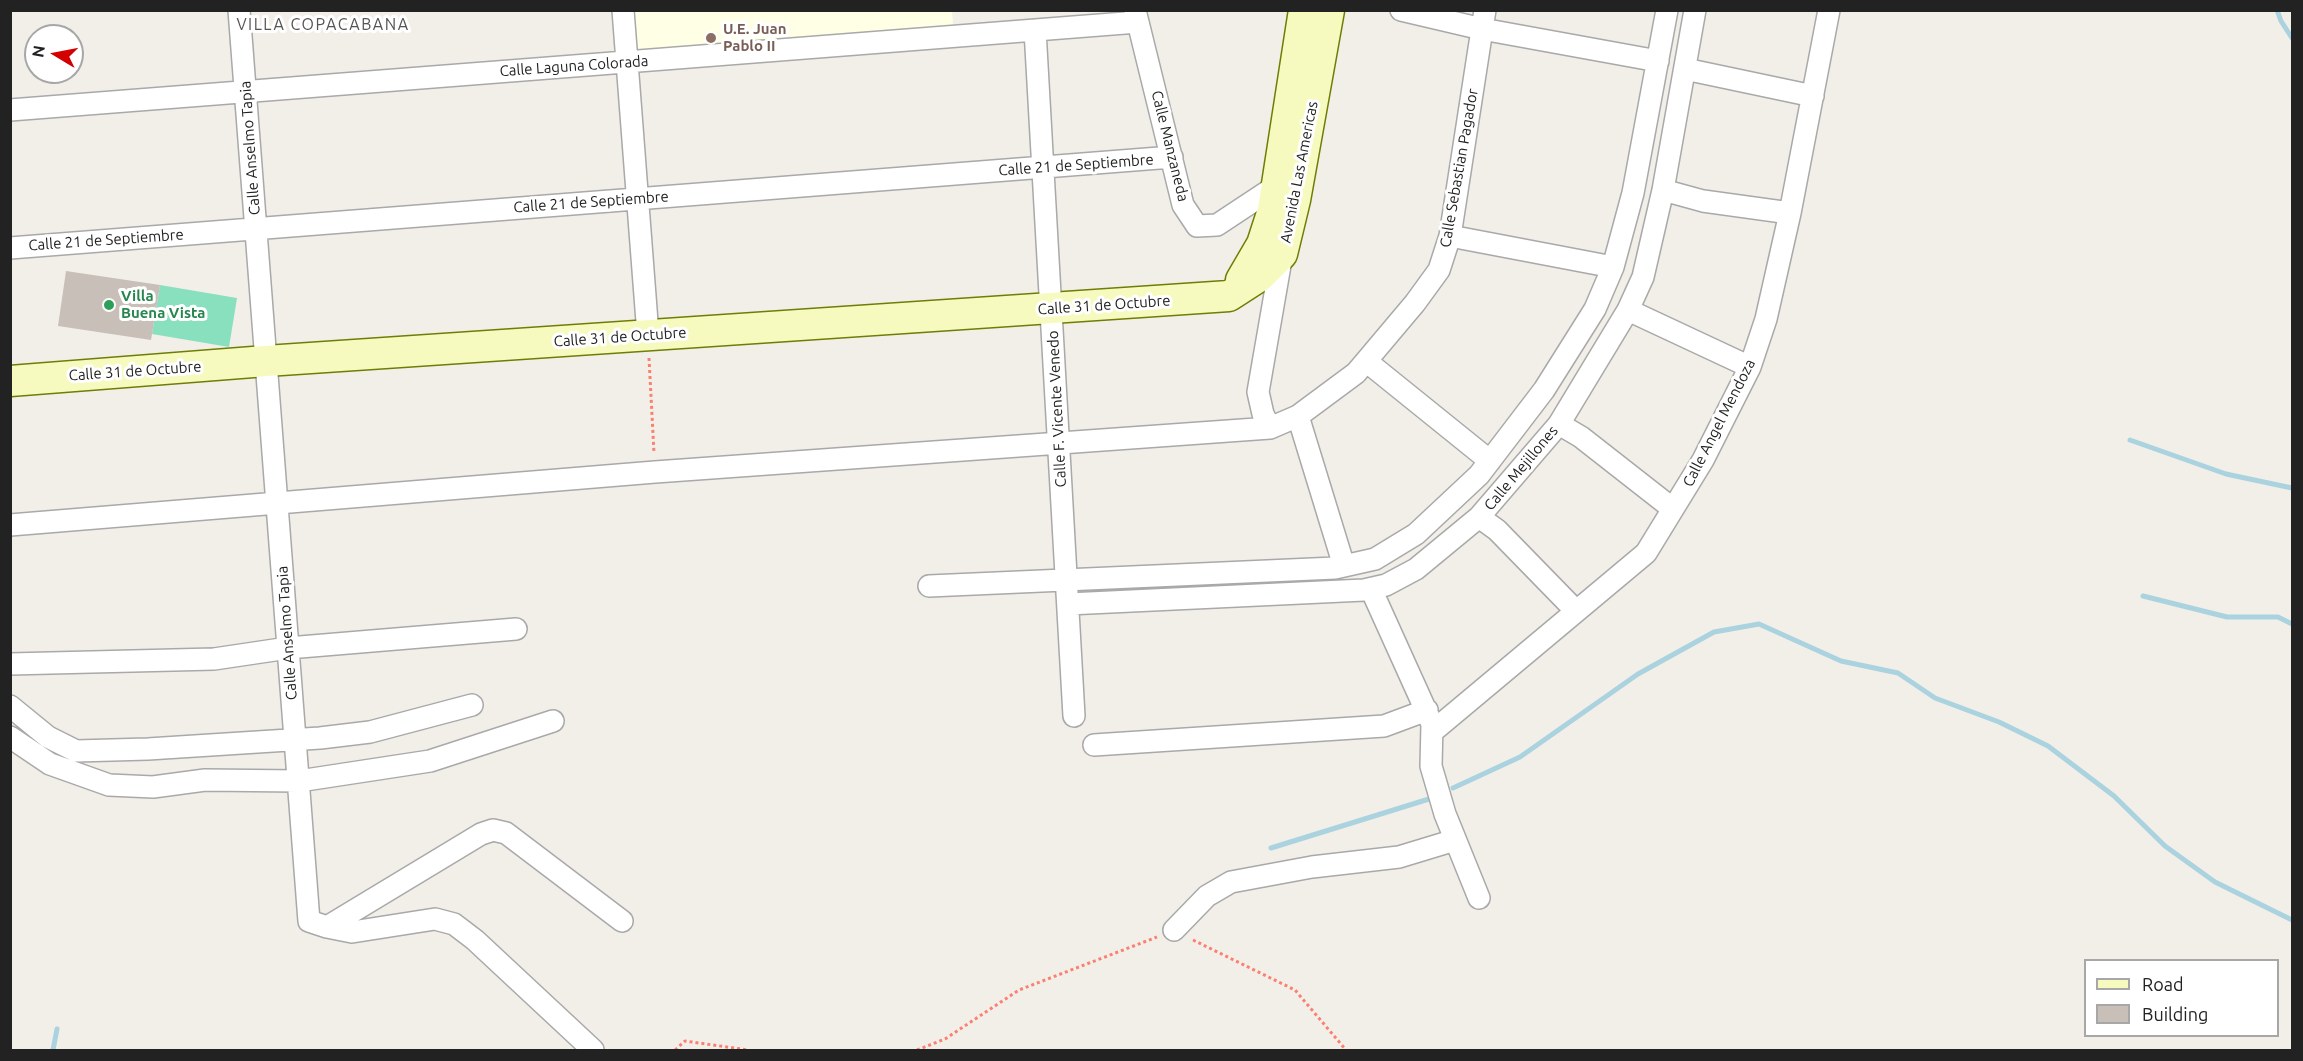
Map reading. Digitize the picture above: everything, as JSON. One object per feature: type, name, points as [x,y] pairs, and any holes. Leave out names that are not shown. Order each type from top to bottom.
[{"type":"main road","name":"Avenida Las Americas","points":[[1229,296],[1251,266],[1262,244],[1273,210],[1304,10]]},
{"type":"main road","name":"Avenida Las Americas","points":[[1229,296],[1260,276],[1282,254],[1329,10]]},
{"type":"main road","name":"Calle 31 de Octubre","points":[[10,381],[266,361],[1229,296]]},
{"type":"street","name":"Calle Anselmo Tapia","points":[[239,10],[309,921],[327,927]]},
{"type":"street","points":[[622,10],[648,335]]},
{"type":"street","points":[[1401,10],[1484,20],[1658,61]]},
{"type":"street","name":"Calle Mejillones","points":[[929,586],[1067,582],[1335,568],[1375,559],[1416,534],[1490,461],[1544,390],[1595,309],[1613,267],[1633,193],[1667,10]]},
{"type":"street","name":"Calle Mejillones","points":[[1068,604],[1371,589],[1386,585],[1416,569],[1479,517],[1559,424],[1628,310],[1643,277],[1663,190],[1695,10]]},
{"type":"street","name":"Calle Angel Mendoza","points":[[1432,732],[1646,553],[1703,460],[1750,367],[1766,318],[1790,213],[1828,10]]},
{"type":"street","name":"Calle Laguna Colorada","points":[[10,110],[1035,30],[1137,16]]},
{"type":"street","name":"Calle Manzaneda","points":[[1137,16],[1183,205],[1197,226],[1217,225],[1276,186]]},
{"type":"street","name":"Calle Sebastian Pagador","points":[[10,525],[277,505],[655,472],[1270,428],[1298,416],[1356,373],[1415,303],[1438,270],[1450,236],[1484,20]]},
{"type":"street","name":"Calle F. Vicente Venedo","points":[[1035,30],[1074,716]]},
{"type":"street","points":[[1685,69],[1812,96]]},
{"type":"street","name":"Calle 21 de Septiembre","points":[[10,248],[1172,157]]},
{"type":"street","points":[[1663,190],[1702,201],[1790,213]]},
{"type":"street","points":[[1450,236],[1613,267]]},
{"type":"street","points":[[1270,428],[1263,414],[1258,392],[1282,254]]},
{"type":"street","points":[[1628,310],[1750,367]]},
{"type":"street","points":[[1366,361],[1490,461]]},
{"type":"street","points":[[1298,416],[1344,566]]},
{"type":"street","points":[[1559,424],[1581,437],[1673,508]]},
{"type":"street","points":[[1479,517],[1497,530],[1576,611]]},
{"type":"street","points":[[1371,589],[1432,724],[1431,766],[1445,814],[1479,898]]},
{"type":"street","points":[[10,664],[214,659],[288,648],[516,629]]},
{"type":"street","points":[[10,706],[48,737],[76,751],[148,749],[370,732],[472,705]]},
{"type":"street","points":[[1094,745],[1384,726],[1427,710]]},
{"type":"street","points":[[10,737],[50,765],[109,785],[153,787],[205,780],[299,781],[430,760],[553,721]]},
{"type":"street","points":[[327,927],[481,834],[493,830],[506,832],[622,921]]},
{"type":"street","points":[[1174,930],[1208,896],[1231,882],[1312,867],[1399,857],[1455,840]]},
{"type":"street","points":[[327,927],[352,932],[435,919],[454,924],[475,940],[593,1050]]},
{"type":"path","points":[[648,335],[655,472]]},
{"type":"path","points":[[918,1050],[945,1039],[1019,990],[1174,930],[1295,990],[1346,1050]]},
{"type":"path","points":[[675,1050],[685,1041],[747,1050]]},
{"type":"shaded area","name":"U.E. Juan Pablo II","points":[[952,10],[953,25],[631,52],[628,11]]},
{"type":"green space","name":"Villa Buena Vista","points":[[160,285],[237,298],[229,347],[152,334]]},
{"type":"building","name":"Villa Buena Vista","points":[[66,271],[160,285],[151,340],[58,326]]},
{"type":"waterway","points":[[2277,10],[2292,38]]},
{"type":"waterway","points":[[2130,440],[2226,474],[2292,488]]},
{"type":"waterway","points":[[2143,596],[2227,617],[2278,617],[2292,624]]},
{"type":"waterway","points":[[1453,788],[1520,757],[1638,674],[1714,632],[1759,624],[1841,661],[1898,673],[1935,698],[1999,722],[2048,746],[2114,796],[2165,846],[2215,882],[2292,920]]},
{"type":"waterway","points":[[1271,848],[1429,799]]},
{"type":"waterway","points":[[53,1050],[57,1029]]},
{"type":"place","name":"U.E. Juan Pablo II","points":[[711,38]]},
{"type":"place","name":"Villa Buena Vista","points":[[109,305]]},
{"type":"district","name":"VILLA COPACABANA","points":[[323,25]]}]
